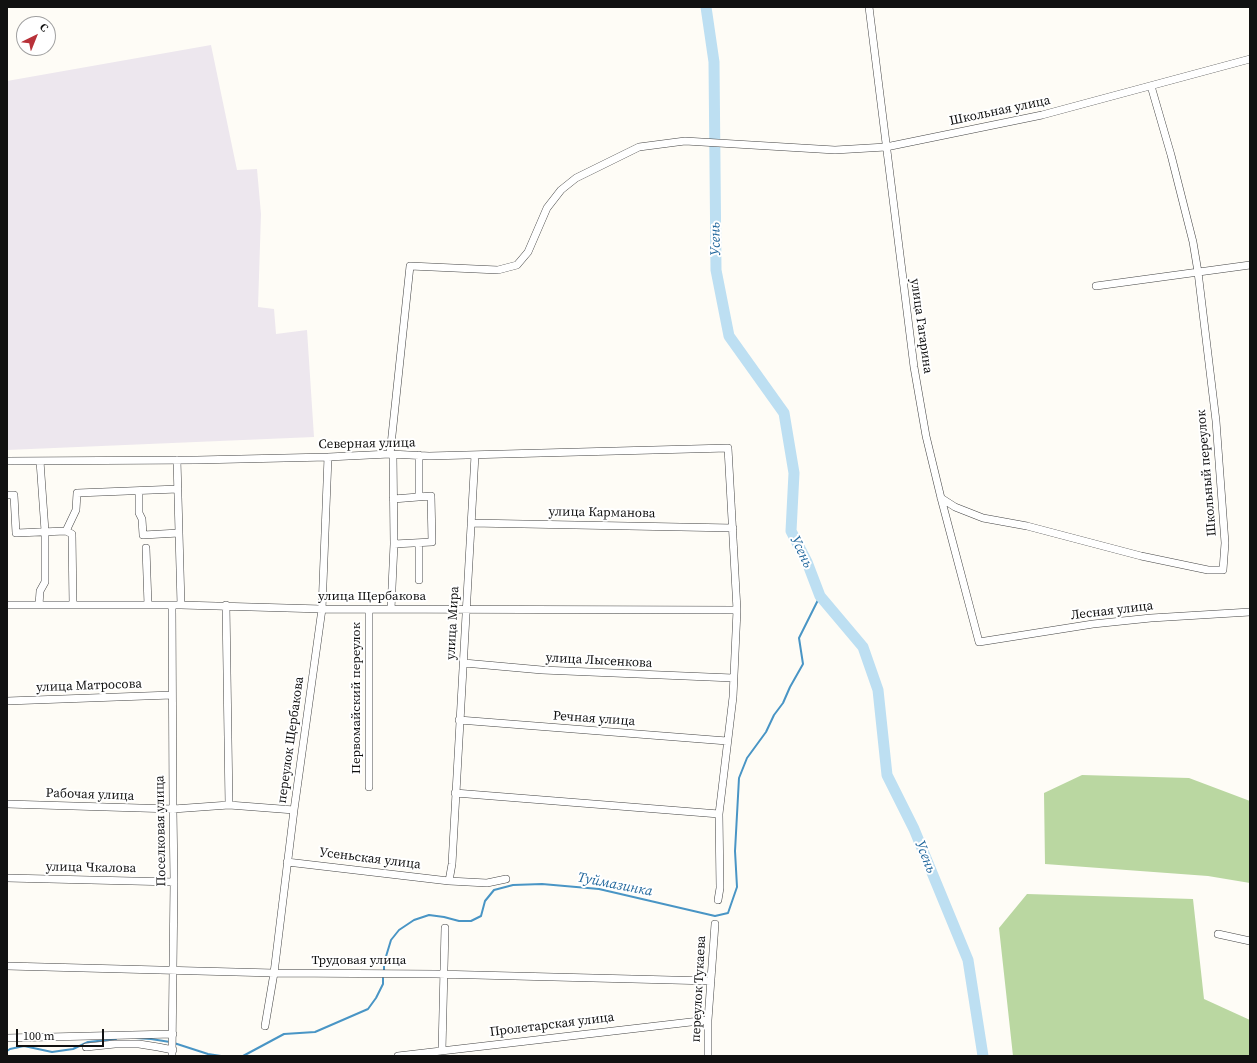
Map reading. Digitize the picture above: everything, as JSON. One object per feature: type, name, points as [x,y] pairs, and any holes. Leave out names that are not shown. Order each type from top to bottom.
[{"type":"street","name":"улица Гагарина","points":[[869,7],[914,367],[926,436],[979,642]]},
{"type":"street","name":"Школьная улица","points":[[392,454],[410,266],[498,270],[517,265],[528,252],[547,208],[561,190],[576,178],[639,147],[685,141],[834,150],[886,147],[1042,115],[1250,59]]},
{"type":"street","name":"Школьный переулок","points":[[941,498],[955,507],[984,518],[1027,526],[1141,556],[1208,570],[1223,570],[1225,543],[1216,421],[1198,272],[1193,242],[1171,155],[1151,86]]},
{"type":"street","points":[[1096,286],[1250,265]]},
{"type":"street","name":"Северная улица","points":[[7,461],[177,460],[328,457],[392,454],[475,455],[728,448],[733,528]]},
{"type":"street","points":[[391,610],[394,544],[392,454]]},
{"type":"street","points":[[419,455],[419,497]]},
{"type":"street","name":"улица Мира","points":[[449,881],[452,864],[459,720],[464,664],[465,610],[475,455]]},
{"type":"street","name":"переулок Щербакова","points":[[265,1026],[274,973],[287,862],[322,609],[328,457]]},
{"type":"street","points":[[177,460],[181,605]]},
{"type":"street","points":[[39,605],[40,591],[45,582],[45,532],[40,461]]},
{"type":"street","points":[[66,531],[76,510],[76,493],[178,489]]},
{"type":"street","points":[[139,491],[139,513],[142,518],[143,535],[179,533]]},
{"type":"street","points":[[7,495],[14,495],[16,533],[66,531],[72,534],[72,605]]},
{"type":"street","points":[[393,499],[431,496],[432,542],[394,544]]},
{"type":"street","name":"улица Карманова","points":[[471,523],[733,528]]},
{"type":"street","points":[[718,900],[720,888],[719,814],[733,697],[737,610],[733,528]]},
{"type":"street","points":[[419,543],[419,580]]},
{"type":"street","points":[[146,548],[148,605]]},
{"type":"street","name":"улица Щербакова","points":[[7,605],[226,605],[391,610],[737,610]]},
{"type":"street","name":"Поселковая улица","points":[[172,605],[172,809],[174,882],[173,1045]]},
{"type":"street","points":[[226,605],[229,805]]},
{"type":"street","name":"Первомайский переулок","points":[[368,788],[369,609]]},
{"type":"street","name":"Лесная улица","points":[[979,642],[1092,624],[1151,618],[1250,612]]},
{"type":"street","name":"улица Лысенкова","points":[[464,664],[542,670],[733,678]]},
{"type":"street","name":"улица Матросова","points":[[7,701],[172,695]]},
{"type":"street","name":"Речная улица","points":[[459,720],[727,741]]},
{"type":"street","points":[[455,793],[719,814]]},
{"type":"street","name":"Рабочая улица","points":[[7,804],[172,809],[229,805],[294,810]]},
{"type":"street","name":"Усеньская улица","points":[[287,862],[449,881],[487,883],[506,879]]},
{"type":"street","name":"улица Чкалова","points":[[7,878],[174,882]]},
{"type":"street","name":"переулок Тукаева","points":[[708,1056],[708,1020],[715,924]]},
{"type":"street","points":[[442,1050],[445,928]]},
{"type":"street","points":[[1218,934],[1250,940]]},
{"type":"street","name":"Трудовая улица","points":[[7,966],[274,973],[444,974],[711,981]]},
{"type":"street","name":"Пролетарская улица","points":[[398,1056],[708,1020]]},
{"type":"street","points":[[7,1038],[173,1045]]},
{"type":"street","points":[[86,1047],[115,1044],[139,1044],[158,1047],[173,1045]]},
{"type":"shaded area","points":[[211,45],[237,170],[257,169],[261,214],[258,307],[274,309],[276,334],[307,330],[314,437],[7,450],[7,81]]},
{"type":"green space","points":[[1082,775],[1189,778],[1250,801],[1250,883],[1208,876],[1045,864],[1044,793]]},
{"type":"green space","points":[[1027,894],[1193,899],[1204,999],[1250,1020],[1250,1056],[1013,1056],[999,928]]},
{"type":"waterway","name":"Усень","points":[[706,7],[714,62],[716,270],[729,336],[784,413],[794,473],[791,531],[807,562],[820,596],[863,647],[878,690],[887,775],[914,829],[968,960],[983,1056]]},
{"type":"waterway","name":"Туймазинка","points":[[384,971],[384,963],[391,940],[399,930],[414,920],[429,915],[459,921],[471,921],[481,916],[485,901],[494,890],[513,885],[542,884],[599,889],[715,916],[728,913],[737,887],[735,851],[739,778],[747,758],[766,732],[803,664],[799,638],[820,596]]},
{"type":"waterway","name":"Туймазинка","points":[[243,1056],[284,1034],[315,1032],[368,1009],[376,998],[383,984],[383,975]]},
{"type":"waterway","name":"Туймазинка","points":[[136,1038],[170,1042]]},
{"type":"waterway","name":"Туймазинка","points":[[7,1051],[24,1046],[52,1052],[73,1049],[88,1042],[116,1039]]},
{"type":"waterway","name":"Туймазинка","points":[[174,1043],[208,1054],[221,1056]]}]
